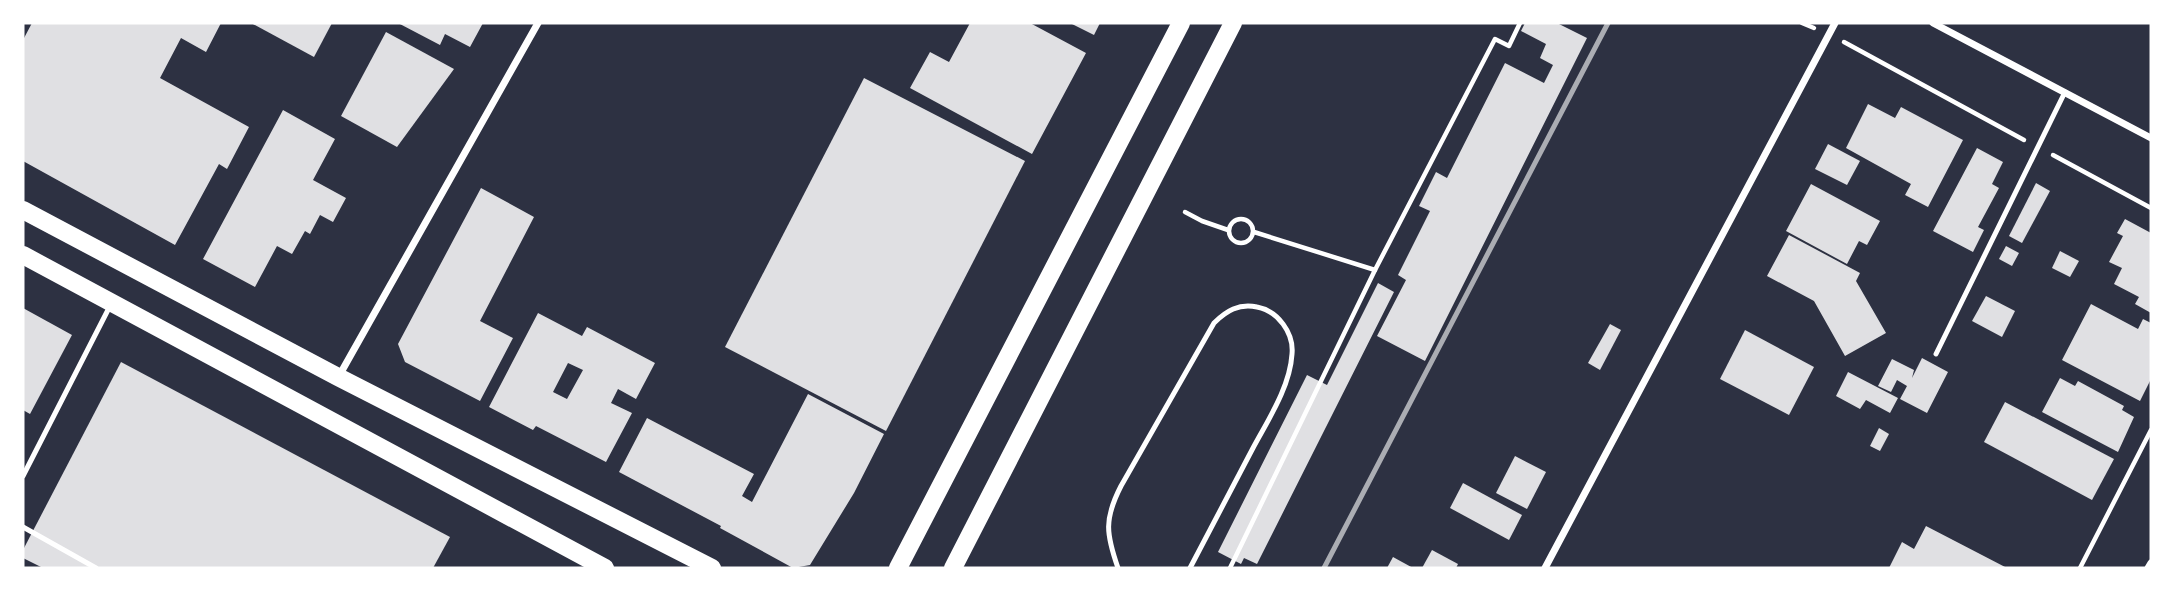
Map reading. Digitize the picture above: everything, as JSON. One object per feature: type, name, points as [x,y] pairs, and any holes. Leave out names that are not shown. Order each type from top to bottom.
[{"type":"main road","points":[[898,568],[1181,23]]},
{"type":"main road","points":[[953,568],[1233,23]]},
{"type":"main road","points":[[23,210],[338,377],[712,568]]},
{"type":"main road","points":[[23,255],[605,568]]},
{"type":"street","points":[[338,377],[538,23]]},
{"type":"street","points":[[1545,568],[1835,23]]},
{"type":"street","points":[[1933,23],[2151,138]]},
{"type":"street","points":[[2148,568],[2151,563]]},
{"type":"lane","points":[[1936,354],[2065,92]]},
{"type":"lane","points":[[23,476],[112,303]]},
{"type":"lane","points":[[1118,568],[1108,527],[1110,507],[1121,486],[1214,323],[1236,307],[1250,305],[1262,308],[1275,314],[1291,338],[1291,365],[1278,400],[1190,568]]},
{"type":"lane","points":[[23,527],[96,568]]},
{"type":"path","points":[[1230,568],[1375,270],[1495,39],[1509,46],[1520,23]]},
{"type":"path","points":[[1844,43],[2151,208]]},
{"type":"path","points":[[1185,212],[1228,230]]},
{"type":"path","points":[[1242,218],[1251,222],[1254,232],[1249,241],[1240,244],[1231,239],[1228,230],[1233,221],[1242,218]]},
{"type":"path","points":[[1254,232],[1375,270]]},
{"type":"path","points":[[2080,568],[2151,430]]},
{"type":"building","points":[[32,23],[221,23],[206,52],[181,38],[160,78],[249,127],[227,169],[219,164],[175,245],[23,161],[23,40]]},
{"type":"building","points":[[251,23],[332,23],[314,57]]},
{"type":"building","points":[[398,23],[483,23],[470,47],[445,34],[440,45]]},
{"type":"building","points":[[970,23],[1030,23],[1086,53],[1032,154],[910,88],[930,52],[949,62]]},
{"type":"building","points":[[1070,23],[1100,23],[1094,35]]},
{"type":"building","points":[[1525,23],[1557,23],[1587,38],[1425,361],[1377,336],[1406,280],[1398,275],[1430,211],[1419,206],[1436,172],[1447,178],[1505,63],[1544,83],[1553,65],[1540,58],[1546,44],[1521,31]]},
{"type":"building","points":[[386,32],[454,69],[397,147],[341,116]]},
{"type":"building","points":[[864,78],[1025,161],[886,431],[725,347]]},
{"type":"building","points":[[1868,104],[1895,118],[1901,107],[1963,140],[1928,207],[1905,195],[1911,184],[1846,148]]},
{"type":"building","points":[[283,110],[335,139],[313,180],[346,198],[333,222],[320,215],[310,234],[305,231],[292,254],[277,246],[255,287],[203,259]]},
{"type":"building","points":[[1828,144],[1860,161],[1847,185],[1815,169]]},
{"type":"building","points":[[1977,148],[2003,162],[1992,184],[1999,188],[1978,227],[1984,230],[1973,252],[1933,231]]},
{"type":"building","points":[[2036,183],[2050,191],[2022,243],[2009,236]]},
{"type":"building","points":[[1811,184],[1880,221],[1867,245],[1859,241],[1847,264],[1786,231]]},
{"type":"building","points":[[481,188],[534,217],[480,321],[513,338],[480,401],[405,362],[398,344]]},
{"type":"building","points":[[2125,219],[2151,233],[2151,313],[2135,304],[2139,297],[2114,284],[2122,268],[2109,262],[2123,236],[2117,233]]},
{"type":"building","points":[[1789,235],[1860,273],[1856,281],[1886,333],[1845,356],[1814,301],[1767,276]]},
{"type":"building","points":[[2006,246],[2019,253],[2012,266],[1999,259]]},
{"type":"building","points":[[2060,251],[2079,261],[2070,277],[2052,268]]},
{"type":"building","points":[[1378,283],[1394,292],[1257,564],[1244,558],[1241,564],[1218,552],[1307,375],[1327,385]]},
{"type":"building","points":[[1986,296],[2015,311],[2002,337],[1972,321]]},
{"type":"building","points":[[2091,304],[2138,329],[2143,319],[2151,323],[2151,379],[2140,401],[2062,360]]},
{"type":"building","points":[[23,308],[72,335],[30,414],[23,410]]},
{"type":"building","points":[[538,313],[582,336],[587,327],[655,363],[636,399],[618,389],[611,403],[632,413],[606,462],[536,426],[533,430],[489,407]],"holes":[[[568,363],[583,370],[567,399],[553,392]]]},
{"type":"building","points":[[1610,324],[1621,330],[1600,370],[1588,363]]},
{"type":"building","points":[[1745,330],[1814,367],[1789,415],[1720,379]]},
{"type":"building","points":[[1922,358],[1948,372],[1927,413],[1900,399],[1907,386],[1897,380],[1891,392],[1878,386],[1892,359],[1914,370],[1912,378]]},
{"type":"building","points":[[121,362],[450,537],[433,568],[43,568],[23,558],[23,550]]},
{"type":"building","points":[[1848,372],[1898,398],[1890,413],[1866,400],[1860,409],[1836,396]]},
{"type":"building","points":[[2060,378],[2075,386],[2078,381],[2124,406],[2122,410],[2134,417],[2118,452],[2042,412]]},
{"type":"building","points":[[808,394],[884,434],[854,493],[810,565],[793,568],[619,472],[647,418],[754,474],[742,496],[752,502]]},
{"type":"building","points":[[2005,402],[2114,459],[2092,500],[1984,442]]},
{"type":"building","points":[[1879,428],[1889,434],[1880,451],[1870,446]]},
{"type":"building","points":[[1515,456],[1546,472],[1527,509],[1496,493]]},
{"type":"building","points":[[1463,483],[1522,515],[1509,540],[1450,508]]},
{"type":"building","points":[[1926,526],[2007,568],[1889,568],[1902,542],[1914,549]]},
{"type":"building","points":[[1432,550],[1458,564],[1456,568],[1422,568]]},
{"type":"building","points":[[1393,557],[1413,568],[1387,568]]},
{"type":"railway","points":[[1324,568],[1608,23]]}]
